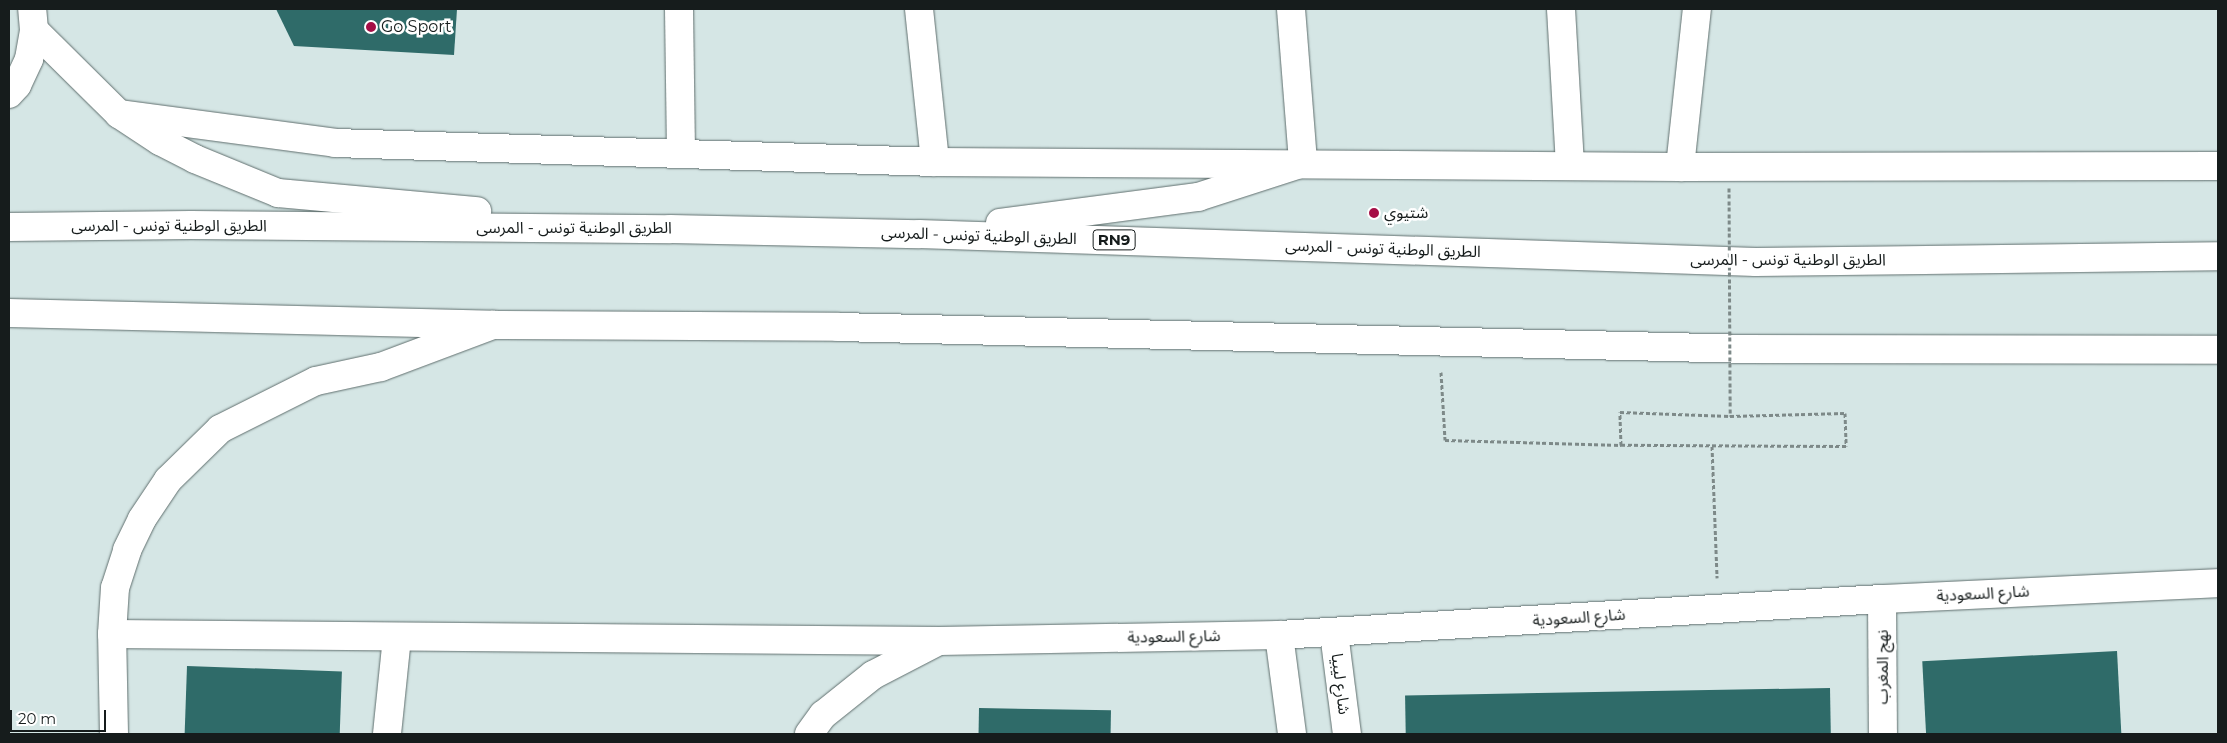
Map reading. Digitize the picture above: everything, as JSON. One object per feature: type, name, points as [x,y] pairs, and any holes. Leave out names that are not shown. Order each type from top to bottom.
[{"type":"main road","points":[[679,9],[681,153]]},
{"type":"main road","points":[[919,9],[934,162]]},
{"type":"main road","points":[[1291,9],[1303,163]]},
{"type":"main road","points":[[1561,9],[1570,166]]},
{"type":"main road","points":[[1680,167],[1697,9]]},
{"type":"main road","points":[[9,94],[17,85],[29,59],[33,20]]},
{"type":"main road","points":[[33,20],[119,114],[168,146],[278,193],[670,229]]},
{"type":"main road","points":[[119,114],[335,143],[934,162],[1680,167],[2218,166]]},
{"type":"main road","points":[[919,234],[1198,198],[1303,163]]},
{"type":"main road","name":"الطريق الوطنية تونس - المرسى","points":[[9,227],[191,225],[670,229],[919,234],[1756,262],[2218,256]]},
{"type":"main road","points":[[9,314],[493,325],[838,327],[1761,349],[2218,350]]},
{"type":"main road","points":[[114,734],[112,634],[115,588],[127,550],[142,519],[168,480],[220,429],[316,381],[381,367],[493,325]]},
{"type":"main road","name":"شارع السعودية","points":[[112,634],[397,638],[939,641],[1334,634],[1882,599],[2218,583]]},
{"type":"main road","name":"نهج المغرب","points":[[1882,599],[1883,734]]},
{"type":"main road","name":"شارع ليبيا","points":[[1334,634],[1347,734]]},
{"type":"main road","points":[[1279,635],[1292,734]]},
{"type":"main road","points":[[387,734],[397,638]]},
{"type":"main road","points":[[809,734],[823,715],[873,675],[939,641]]},
{"type":"path","points":[[1729,188],[1730,416]]},
{"type":"path","points":[[1439,342],[1445,440],[1621,445],[1846,446],[1845,413],[1730,416],[1620,412],[1621,445]]},
{"type":"path","points":[[1712,446],[1718,609]]},
{"type":"building","name":"Go Sport","points":[[276,9],[457,9],[454,55],[294,46]]},
{"type":"building","points":[[2117,651],[2121,734],[1926,734],[1922,661]]},
{"type":"building","points":[[187,666],[342,671],[340,734],[185,734]]},
{"type":"building","points":[[1830,688],[1831,734],[1406,734],[1405,695]]},
{"type":"building","points":[[979,708],[1111,710],[1111,734],[979,734]]},
{"type":"place","name":"Go Sport","points":[[371,27]]},
{"type":"place","name":"شتيوي","points":[[1374,213]]}]
